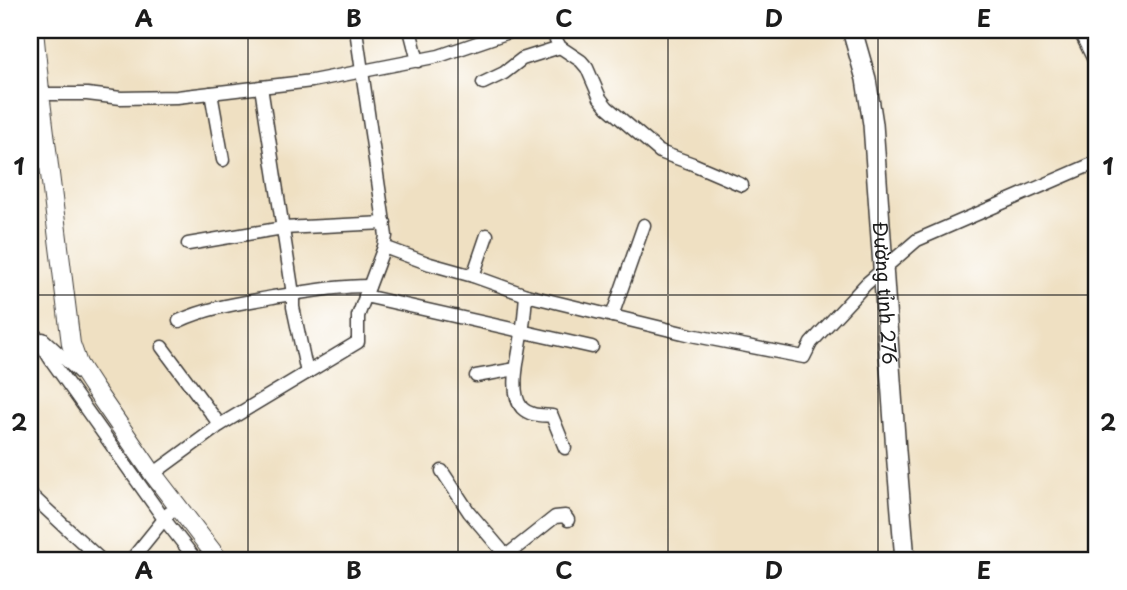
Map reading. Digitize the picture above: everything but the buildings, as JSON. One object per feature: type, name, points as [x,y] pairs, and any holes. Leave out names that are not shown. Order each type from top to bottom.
[{"type":"main road","points":[[34,30],[37,98],[71,344],[78,364],[87,378],[153,474],[219,560]]},
{"type":"main road","name":"Đường tỉnh 276","points":[[852,30],[866,79],[873,124],[905,560]]},
{"type":"street","points":[[153,474],[220,425],[358,342],[358,316],[386,236],[356,30]]},
{"type":"street","points":[[410,30],[418,61]]},
{"type":"street","points":[[37,98],[87,94],[121,98],[177,97],[312,81],[418,61],[515,30]]},
{"type":"street","points":[[551,30],[559,47],[587,68],[600,98],[607,107],[660,152],[742,185]]},
{"type":"street","points":[[1079,30],[1097,66]]},
{"type":"street","points":[[483,83],[504,73],[522,59],[559,47]]},
{"type":"street","points":[[261,87],[293,307],[307,373]]},
{"type":"street","points":[[211,93],[223,160]]},
{"type":"street","points":[[384,247],[526,295],[691,335],[804,357],[811,343],[866,284],[917,240],[1097,162]]},
{"type":"street","points":[[188,244],[283,228],[385,223]]},
{"type":"street","points":[[612,316],[644,225]]},
{"type":"street","points":[[473,276],[487,235]]},
{"type":"street","points":[[179,321],[205,310],[329,287],[367,291],[592,347]]},
{"type":"street","points":[[526,295],[516,369],[518,402],[524,410],[533,415],[552,416],[565,448]]},
{"type":"street","points":[[30,326],[87,378]]},
{"type":"street","points":[[30,326],[51,360],[196,560]]},
{"type":"street","points":[[162,347],[220,425]]},
{"type":"street","points":[[476,376],[516,369]]},
{"type":"street","points":[[442,471],[469,512],[509,560]]},
{"type":"street","points":[[30,494],[101,560]]},
{"type":"street","points":[[131,560],[176,505]]},
{"type":"street","points":[[509,560],[511,552],[555,517],[565,516],[568,520]]}]
